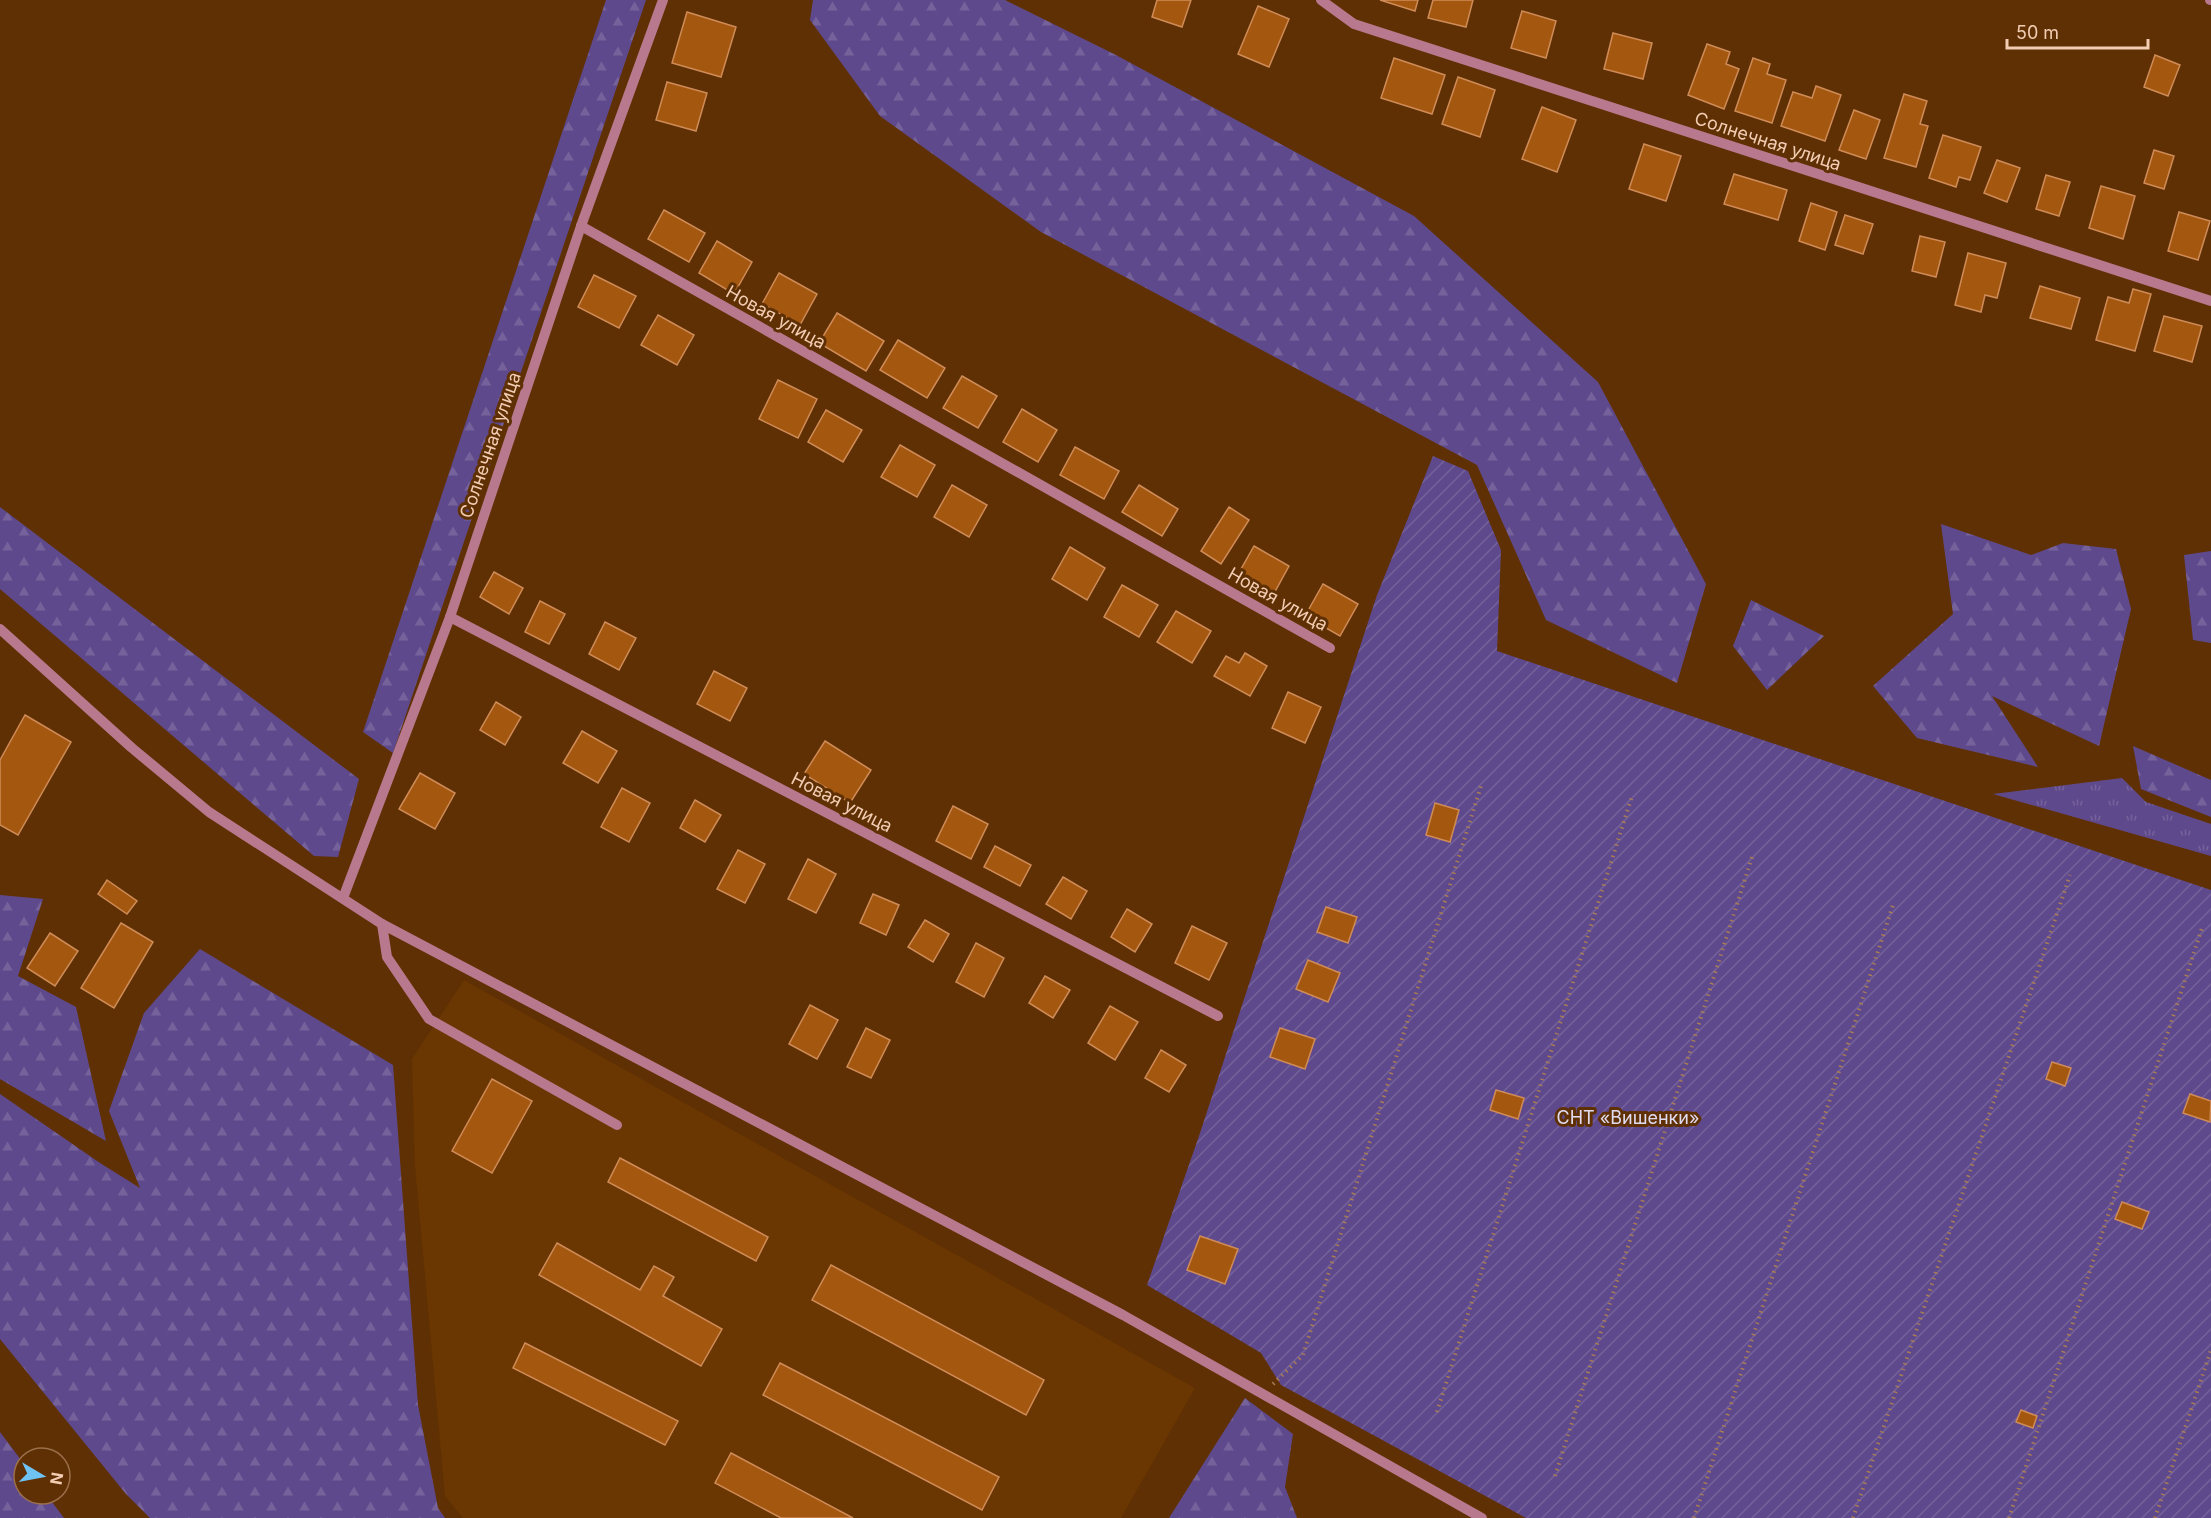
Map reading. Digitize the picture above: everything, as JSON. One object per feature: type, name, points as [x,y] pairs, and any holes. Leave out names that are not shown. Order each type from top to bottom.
[{"type":"street","name":"Солнечная улица","points":[[343,898],[450,617],[581,226],[663,0]]},
{"type":"street","name":"Солнечная улица","points":[[1321,0],[1354,24],[2211,301]]},
{"type":"street","name":"Новая улица","points":[[581,226],[1330,648]]},
{"type":"street","name":"Новая улица","points":[[450,617],[1218,1016]]},
{"type":"street","points":[[0,629],[132,748],[209,812],[382,924],[1113,1309],[1482,1518]]},
{"type":"street","points":[[382,924],[387,957],[429,1018],[617,1125]]},
{"type":"path","points":[[1263,1394],[1304,1355],[1481,786]]},
{"type":"path","points":[[1437,1412],[1632,796]]},
{"type":"path","points":[[1555,1476],[1753,854]]},
{"type":"path","points":[[1853,1518],[2070,875]]},
{"type":"path","points":[[1694,1518],[1894,902]]},
{"type":"path","points":[[2009,1518],[2203,925]]},
{"type":"path","points":[[2155,1518],[2211,1350]]},
{"type":"shaded area","points":[[464,980],[1195,1388],[1121,1518],[463,1518],[445,1496],[415,1165],[412,1059]]},
{"type":"green space","points":[[606,0],[646,0],[393,753],[363,732]]},
{"type":"green space","points":[[813,0],[1005,0],[1114,54],[1414,216],[1598,382],[1706,584],[1677,683],[1546,620],[1477,465],[1041,232],[880,116],[810,20]]},
{"type":"green space","name":"СНТ «Вишенки»","points":[[1433,456],[1468,471],[1501,550],[1497,651],[2211,890],[2211,1518],[1526,1518],[1281,1385],[1261,1353],[1147,1285],[1199,1136],[1377,595]]},
{"type":"green space","points":[[0,507],[359,779],[338,857],[314,856],[0,589]]},
{"type":"green space","points":[[1941,524],[2031,555],[2063,543],[2116,549],[2131,609],[2099,746],[1992,696],[2038,767],[1917,738],[1873,686],[1953,614]]},
{"type":"green space","points":[[2211,551],[2211,643],[2193,640],[2184,555]]},
{"type":"green space","points":[[1751,600],[1824,636],[1767,690],[1733,646]]},
{"type":"green space","points":[[2133,746],[2211,780],[2211,817],[2141,789]]},
{"type":"green space","points":[[2122,778],[2146,802],[2211,824],[2211,856],[1993,794]]},
{"type":"green space","points":[[0,895],[43,899],[18,976],[76,1007],[106,1141],[0,1079]]},
{"type":"green space","points":[[200,949],[393,1065],[418,1405],[438,1508],[445,1518],[150,1518],[126,1494],[0,1339],[0,1094],[140,1188],[109,1111],[144,1013]]},
{"type":"green space","points":[[1245,1398],[1293,1434],[1285,1487],[1297,1518],[1169,1518]]},
{"type":"green space","points":[[0,1432],[12,1448],[12,1506],[55,1506],[64,1518],[0,1518]]},
{"type":"building","points":[[1157,0],[1191,0],[1182,27],[1152,17]]},
{"type":"building","points":[[1380,0],[1418,0],[1415,11]]},
{"type":"building","points":[[1433,0],[1473,0],[1466,27],[1428,18]]},
{"type":"building","points":[[1258,6],[1289,19],[1269,67],[1238,54]]},
{"type":"building","points":[[1522,11],[1556,21],[1546,58],[1511,48]]},
{"type":"building","points":[[687,12],[736,27],[721,77],[672,63]]},
{"type":"building","points":[[1613,33],[1652,43],[1643,79],[1604,69]]},
{"type":"building","points":[[1707,44],[1730,52],[1726,64],[1739,69],[1724,109],[1688,95]]},
{"type":"building","points":[[2155,55],[2180,65],[2168,96],[2144,87]]},
{"type":"building","points":[[1394,58],[1445,75],[1432,114],[1381,98]]},
{"type":"building","points":[[1753,58],[1770,64],[1767,74],[1786,80],[1772,123],[1735,111]]},
{"type":"building","points":[[1458,77],[1495,90],[1480,137],[1442,124]]},
{"type":"building","points":[[667,82],[707,93],[696,131],[656,120]]},
{"type":"building","points":[[1816,86],[1841,95],[1825,141],[1781,126],[1793,92],[1812,98]]},
{"type":"building","points":[[1904,94],[1927,101],[1920,124],[1928,126],[1916,167],[1884,158]]},
{"type":"building","points":[[1542,107],[1576,120],[1557,172],[1522,159]]},
{"type":"building","points":[[1854,110],[1880,120],[1866,159],[1839,150]]},
{"type":"building","points":[[1943,135],[1981,147],[1970,180],[1959,177],[1956,187],[1929,178]]},
{"type":"building","points":[[1644,144],[1681,156],[1666,201],[1629,189]]},
{"type":"building","points":[[2154,150],[2174,156],[2164,189],[2144,183]]},
{"type":"building","points":[[1997,160],[2020,168],[2007,202],[1984,193]]},
{"type":"building","points":[[1734,174],[1787,190],[1778,220],[1724,204]]},
{"type":"building","points":[[2046,175],[2070,182],[2059,216],[2036,209]]},
{"type":"building","points":[[2101,186],[2135,196],[2123,239],[2089,228]]},
{"type":"building","points":[[1811,203],[1837,212],[1825,250],[1799,241]]},
{"type":"building","points":[[664,210],[705,233],[689,262],[648,239]]},
{"type":"building","points":[[2179,212],[2210,221],[2198,260],[2168,251]]},
{"type":"building","points":[[1845,215],[1873,224],[1863,254],[1835,245]]},
{"type":"building","points":[[1920,236],[1945,242],[1936,277],[1912,271]]},
{"type":"building","points":[[717,241],[752,262],[734,294],[699,273]]},
{"type":"building","points":[[1968,253],[2006,263],[1997,298],[1985,295],[1981,312],[1955,305]]},
{"type":"building","points":[[779,273],[817,294],[800,325],[762,304]]},
{"type":"building","points":[[594,275],[636,296],[619,328],[578,307]]},
{"type":"building","points":[[2040,286],[2080,298],[2071,329],[2030,318]]},
{"type":"building","points":[[2133,289],[2151,294],[2135,351],[2096,340],[2108,297],[2129,303]]},
{"type":"building","points":[[837,313],[884,341],[866,371],[819,343]]},
{"type":"building","points":[[658,315],[694,335],[677,365],[641,345]]},
{"type":"building","points":[[2164,316],[2202,326],[2192,362],[2154,351]]},
{"type":"building","points":[[898,340],[945,368],[927,398],[880,370]]},
{"type":"building","points":[[962,376],[997,396],[978,428],[943,408]]},
{"type":"building","points":[[778,380],[817,399],[798,438],[759,419]]},
{"type":"building","points":[[1022,409],[1057,430],[1038,462],[1003,442]]},
{"type":"building","points":[[826,410],[862,430],[843,462],[808,442]]},
{"type":"building","points":[[900,445],[935,465],[917,497],[881,477]]},
{"type":"building","points":[[1075,447],[1119,471],[1104,499],[1060,475]]},
{"type":"building","points":[[952,485],[987,505],[969,537],[934,517]]},
{"type":"building","points":[[1139,485],[1178,509],[1162,536],[1122,512]]},
{"type":"building","points":[[1229,507],[1249,520],[1221,564],[1201,551]]},
{"type":"building","points":[[1254,546],[1289,566],[1271,599],[1236,578]]},
{"type":"building","points":[[1070,547],[1105,568],[1087,600],[1052,579]]},
{"type":"building","points":[[494,572],[523,588],[509,614],[480,597]]},
{"type":"building","points":[[1323,584],[1358,604],[1340,636],[1305,616]]},
{"type":"building","points":[[1122,585],[1158,605],[1139,637],[1104,617]]},
{"type":"building","points":[[540,601],[565,614],[549,644],[525,632]]},
{"type":"building","points":[[1176,611],[1211,631],[1192,663],[1157,642]]},
{"type":"building","points":[[605,622],[636,638],[619,670],[589,654]]},
{"type":"building","points":[[1245,653],[1267,666],[1250,696],[1214,676],[1226,656],[1239,663]]},
{"type":"building","points":[[714,671],[747,688],[730,721],[697,704]]},
{"type":"building","points":[[1288,692],[1321,707],[1305,743],[1272,728]]},
{"type":"building","points":[[496,702],[521,717],[505,745],[480,730]]},
{"type":"building","points":[[25,715],[71,742],[18,835],[0,825],[0,760]]},
{"type":"building","points":[[582,731],[617,751],[598,783],[563,763]]},
{"type":"building","points":[[825,741],[871,770],[850,803],[804,774]]},
{"type":"building","points":[[420,773],[455,793],[435,829],[399,809]]},
{"type":"building","points":[[622,788],[650,803],[629,842],[601,827]]},
{"type":"building","points":[[695,800],[721,815],[705,842],[680,828]]},
{"type":"building","points":[[1435,803],[1459,810],[1450,842],[1426,835]]},
{"type":"building","points":[[953,806],[988,824],[971,859],[936,841]]},
{"type":"building","points":[[995,846],[1031,865],[1020,886],[984,867]]},
{"type":"building","points":[[738,850],[765,864],[745,903],[717,889]]},
{"type":"building","points":[[808,859],[836,874],[816,913],[788,899]]},
{"type":"building","points":[[1063,877],[1087,891],[1071,919],[1046,904]]},
{"type":"building","points":[[107,880],[137,901],[127,914],[98,894]]},
{"type":"building","points":[[873,894],[899,905],[886,935],[860,923]]},
{"type":"building","points":[[1326,907],[1357,917],[1348,943],[1317,932]]},
{"type":"building","points":[[1127,909],[1152,924],[1135,952],[1111,937]]},
{"type":"building","points":[[925,920],[949,934],[933,962],[908,947]]},
{"type":"building","points":[[121,923],[153,942],[114,1008],[81,988]]},
{"type":"building","points":[[1192,926],[1227,943],[1209,980],[1175,963]]},
{"type":"building","points":[[50,933],[78,951],[55,986],[27,968]]},
{"type":"building","points":[[976,943],[1004,958],[984,997],[956,982]]},
{"type":"building","points":[[1308,960],[1340,973],[1328,1002],[1296,989]]},
{"type":"building","points":[[1045,976],[1070,990],[1053,1018],[1029,1003]]},
{"type":"building","points":[[810,1005],[838,1020],[817,1059],[789,1044]]},
{"type":"building","points":[[1110,1006],[1138,1022],[1115,1060],[1088,1043]]},
{"type":"building","points":[[866,1028],[890,1040],[871,1078],[847,1067]]},
{"type":"building","points":[[1280,1028],[1315,1039],[1305,1069],[1270,1057]]},
{"type":"building","points":[[1161,1050],[1186,1065],[1169,1092],[1145,1078]]},
{"type":"building","points":[[2052,1062],[2071,1068],[2065,1086],[2046,1079]]},
{"type":"building","points":[[492,1079],[532,1101],[492,1173],[452,1151]]},
{"type":"building","points":[[1496,1090],[1524,1098],[1518,1119],[1490,1110]]},
{"type":"building","points":[[2190,1094],[2211,1101],[2210,1122],[2183,1113]]},
{"type":"building","points":[[620,1158],[768,1237],[756,1261],[608,1182]]},
{"type":"building","points":[[2122,1202],[2149,1212],[2142,1229],[2115,1219]]},
{"type":"building","points":[[1200,1236],[1238,1249],[1225,1284],[1187,1270]]},
{"type":"building","points":[[557,1243],[640,1290],[654,1266],[674,1277],[663,1296],[722,1329],[701,1366],[539,1275]]},
{"type":"building","points":[[831,1265],[1044,1380],[1026,1415],[812,1300]]},
{"type":"building","points":[[525,1343],[678,1421],[665,1445],[513,1368]]},
{"type":"building","points":[[780,1363],[999,1477],[982,1510],[763,1395]]},
{"type":"building","points":[[2021,1410],[2037,1416],[2033,1428],[2016,1422]]},
{"type":"building","points":[[731,1453],[853,1518],[781,1518],[715,1483]]}]
